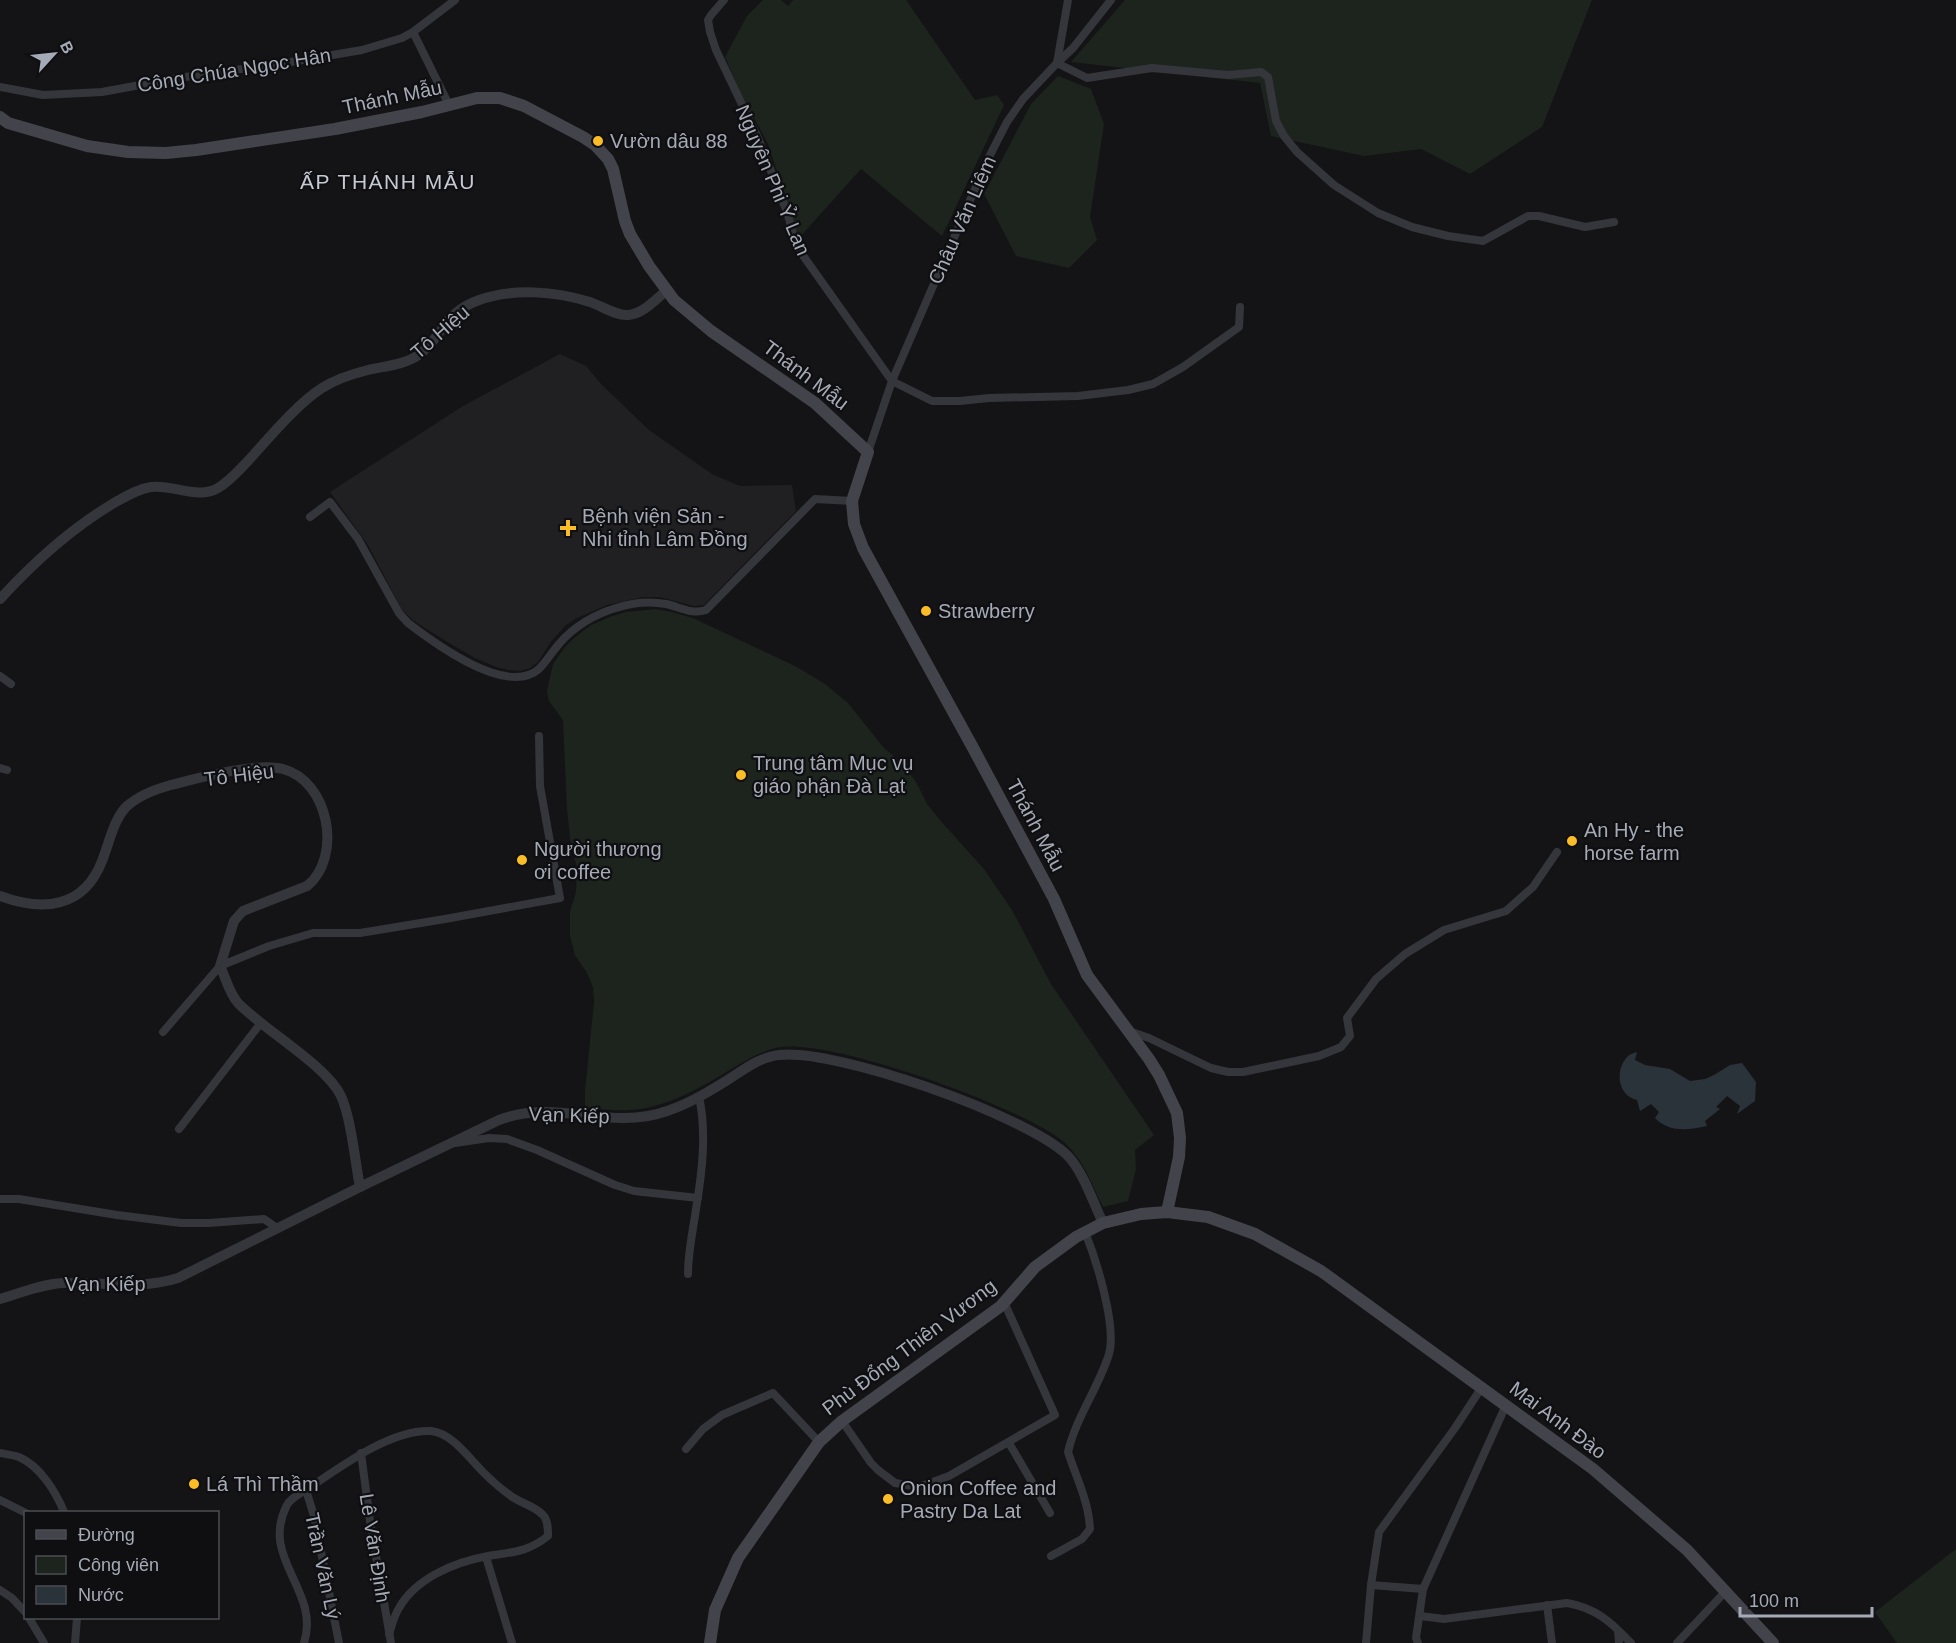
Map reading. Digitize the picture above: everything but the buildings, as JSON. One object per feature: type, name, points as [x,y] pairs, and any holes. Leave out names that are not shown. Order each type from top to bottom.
[{"type":"main road","name":"Thánh Mẫu","points":[[0,117],[8,123],[81,144],[128,152],[155,153],[196,150],[335,129],[387,120],[477,98],[500,98],[524,106],[595,145],[608,159],[613,170],[630,234],[666,291],[711,331],[815,403],[868,452],[852,501],[854,524],[863,548],[1054,899],[1087,975],[1129,1030],[1160,1076],[1177,1113],[1180,1138],[1179,1157],[1167,1212]]},
{"type":"main road","name":"Phù Đổng Thiên Vương","points":[[710,1643],[716,1610],[738,1558],[819,1442],[842,1421],[1004,1302],[1035,1267],[1066,1243],[1103,1223],[1133,1215],[1167,1212],[1208,1217],[1255,1234],[1295,1257]]},
{"type":"main road","name":"Mai Anh Đào","points":[[1295,1257],[1321,1271],[1593,1468],[1687,1550],[1773,1643]]},
{"type":"street","name":"Công Chúa Ngọc Hân","points":[[0,87],[42,95],[102,92],[362,50],[402,38],[455,0]]},
{"type":"street","name":"Nguyên Phi Ỷ Lan","points":[[724,0],[708,20],[710,32],[716,50],[758,138],[787,212],[797,247],[892,381]]},
{"type":"street","points":[[1068,0],[1057,63],[1087,78],[1152,68],[1228,75],[1261,72],[1268,77],[1276,120],[1284,136],[1297,152],[1334,184],[1378,213],[1412,227],[1448,236],[1483,241],[1528,216],[1539,216],[1585,227],[1614,222]]},
{"type":"street","name":"Châu Văn Liêm","points":[[868,452],[892,381],[964,212],[1000,136],[1023,99],[1073,48],[1111,0]]},
{"type":"street","points":[[413,32],[449,105]]},
{"type":"street","name":"Tô Hiệu","points":[[0,599],[53,545],[98,513],[136,491],[167,488],[208,492],[216,489],[236,475],[308,398],[320,389],[345,376],[403,362],[419,355],[447,320],[470,304],[490,297],[537,292],[572,297],[626,316],[643,310],[666,291]]},
{"type":"street","points":[[892,381],[932,401],[1078,396],[1128,390],[1153,384],[1183,367],[1239,327],[1240,307]]},
{"type":"street","points":[[310,517],[330,502],[358,539],[399,613],[408,623],[486,672],[522,677],[540,668],[566,635],[574,629],[599,614],[615,608],[658,603],[694,612],[706,610],[815,500],[852,501]]},
{"type":"street","points":[[0,676],[11,684]]},
{"type":"street","points":[[163,1032],[220,966],[269,946],[313,933],[360,933],[445,920],[560,898],[540,786],[540,736]]},
{"type":"street","name":"Tô Hiệu","points":[[0,896],[40,905],[62,902],[81,893],[93,880],[114,827],[123,812],[139,798],[164,787],[244,770],[269,767],[286,770],[307,783],[321,808],[328,837],[323,863],[314,880],[307,885],[251,907],[238,916],[228,935],[220,966]]},
{"type":"street","points":[[1129,1030],[1210,1068],[1228,1072],[1243,1072],[1319,1056],[1341,1047],[1350,1036],[1347,1018],[1376,979],[1405,954],[1444,930],[1506,912],[1533,887],[1557,852]]},
{"type":"street","points":[[220,966],[236,1001],[260,1024],[314,1066],[332,1082],[338,1091],[345,1109],[360,1186]]},
{"type":"street","points":[[179,1129],[260,1024]]},
{"type":"street","name":"Vạn Kiếp","points":[[0,1299],[61,1283],[139,1285],[178,1278],[360,1186],[499,1120],[524,1112],[646,1116],[674,1108],[754,1063],[777,1055],[798,1054],[860,1067],[957,1098],[1033,1131],[1070,1158],[1103,1223]]},
{"type":"street","points":[[688,1274],[702,1153],[702,1113],[699,1096]]},
{"type":"street","points":[[451,1143],[489,1138],[507,1139],[634,1191],[698,1198]]},
{"type":"street","points":[[0,1199],[19,1199],[107,1214],[181,1223],[264,1219],[277,1228]]},
{"type":"street","points":[[1051,1556],[1082,1539],[1090,1529],[1090,1520],[1082,1491],[1068,1452],[1110,1350],[1110,1330],[1102,1283],[1085,1232]]},
{"type":"street","points":[[842,1421],[878,1470],[895,1483],[919,1487],[949,1476],[1055,1415],[1004,1302]]},
{"type":"street","points":[[1366,1643],[1379,1532],[1482,1388]]},
{"type":"street","points":[[686,1449],[703,1429],[722,1415],[773,1393],[819,1442]]},
{"type":"street","points":[[1418,1643],[1416,1638],[1423,1588],[1506,1405]]},
{"type":"street","points":[[304,1643],[308,1633],[308,1613],[279,1543],[279,1530],[288,1502],[361,1453],[409,1433],[432,1431],[452,1440],[485,1475],[512,1497],[543,1515],[548,1527],[548,1536],[535,1546],[517,1553],[486,1557],[438,1574],[421,1584],[403,1601],[397,1611],[390,1638]]},
{"type":"street","points":[[1009,1443],[1050,1514]]},
{"type":"street","points":[[0,1453],[20,1458],[32,1466],[58,1498],[64,1511]]},
{"type":"street","name":"Lê Văn Định","points":[[361,1453],[390,1638]]},
{"type":"street","name":"Trần Văn Lý","points":[[306,1490],[314,1516],[339,1643]]},
{"type":"street","points":[[0,1500],[24,1512]]},
{"type":"street","points":[[486,1557],[512,1643]]},
{"type":"street","points":[[1371,1585],[1423,1588]]},
{"type":"street","points":[[0,1590],[12,1598],[24,1611]]},
{"type":"street","points":[[1677,1643],[1726,1591]]},
{"type":"street","points":[[1420,1616],[1444,1619],[1567,1603],[1596,1611],[1631,1643]]},
{"type":"street","points":[[1547,1605],[1552,1643]]},
{"type":"street","points":[[30,1619],[44,1643]]},
{"type":"street","points":[[75,1643],[77,1619]]},
{"type":"street","points":[[1617,1631],[1619,1643]]},
{"type":"shaded area","name":"Bệnh viện Sản - Nhi tỉnh Lâm Đồng","points":[[560,354],[586,366],[602,385],[649,430],[712,474],[740,486],[792,485],[796,511],[704,605],[694,606],[660,597],[643,597],[607,605],[566,625],[550,643],[538,662],[530,668],[520,671],[509,670],[475,658],[414,621],[402,610],[368,545],[330,492],[463,406]]},
{"type":"green space","points":[[763,0],[781,0],[788,6],[793,0],[906,0],[975,100],[997,95],[1004,105],[942,236],[861,169],[799,238],[768,144],[739,90],[725,57],[747,16]]},
{"type":"green space","points":[[1125,0],[1592,0],[1542,127],[1470,174],[1421,149],[1364,156],[1271,136],[1260,83],[1071,62]]},
{"type":"green space","points":[[1058,76],[1091,89],[1104,124],[1090,217],[1097,240],[1069,268],[1016,256],[984,194],[1031,104]]},
{"type":"green space","points":[[655,609],[693,618],[795,666],[825,684],[848,703],[884,748],[902,763],[916,782],[927,804],[984,869],[1012,910],[1051,984],[1154,1135],[1135,1150],[1136,1169],[1128,1201],[1103,1207],[1083,1166],[1066,1144],[1045,1129],[1012,1112],[925,1078],[879,1063],[836,1053],[801,1047],[776,1048],[748,1059],[710,1082],[670,1101],[642,1109],[627,1110],[585,1106],[594,1002],[593,987],[575,955],[570,936],[570,912],[576,892],[577,867],[571,846],[567,809],[563,720],[549,701],[547,691],[553,664],[565,647],[591,625],[626,612]]},
{"type":"green space","points":[[1956,1549],[1956,1643],[1897,1643],[1875,1612]]},
{"type":"water","points":[[1637,1052],[1635,1060],[1645,1065],[1670,1069],[1690,1081],[1705,1079],[1730,1065],[1742,1063],[1756,1082],[1755,1101],[1737,1114],[1740,1106],[1727,1096],[1716,1107],[1720,1109],[1705,1121],[1707,1126],[1680,1129],[1666,1126],[1655,1118],[1659,1112],[1651,1104],[1640,1111],[1637,1100],[1631,1098],[1622,1088],[1621,1068],[1628,1056]]},
{"type":"place","name":"Vườn dâu 88","points":[[598,141]]},
{"type":"place","name":"Bệnh viện Sản - Nhi tỉnh Lâm Đồng","points":[[568,528]]},
{"type":"place","name":"Strawberry","points":[[926,611]]},
{"type":"place","name":"Trung tâm Mục vụ giáo phận Đà Lạt","points":[[741,775]]},
{"type":"place","name":"An Hy - the horse farm","points":[[1572,841]]},
{"type":"place","name":"Người thương ơi coffee","points":[[522,860]]},
{"type":"place","name":"Lá Thì Thầm","points":[[194,1484]]},
{"type":"place","name":"Onion Coffee and Pastry Da Lat","points":[[888,1499]]},
{"type":"district","name":"ẤP THÁNH MẪU","points":[[388,181]]}]
